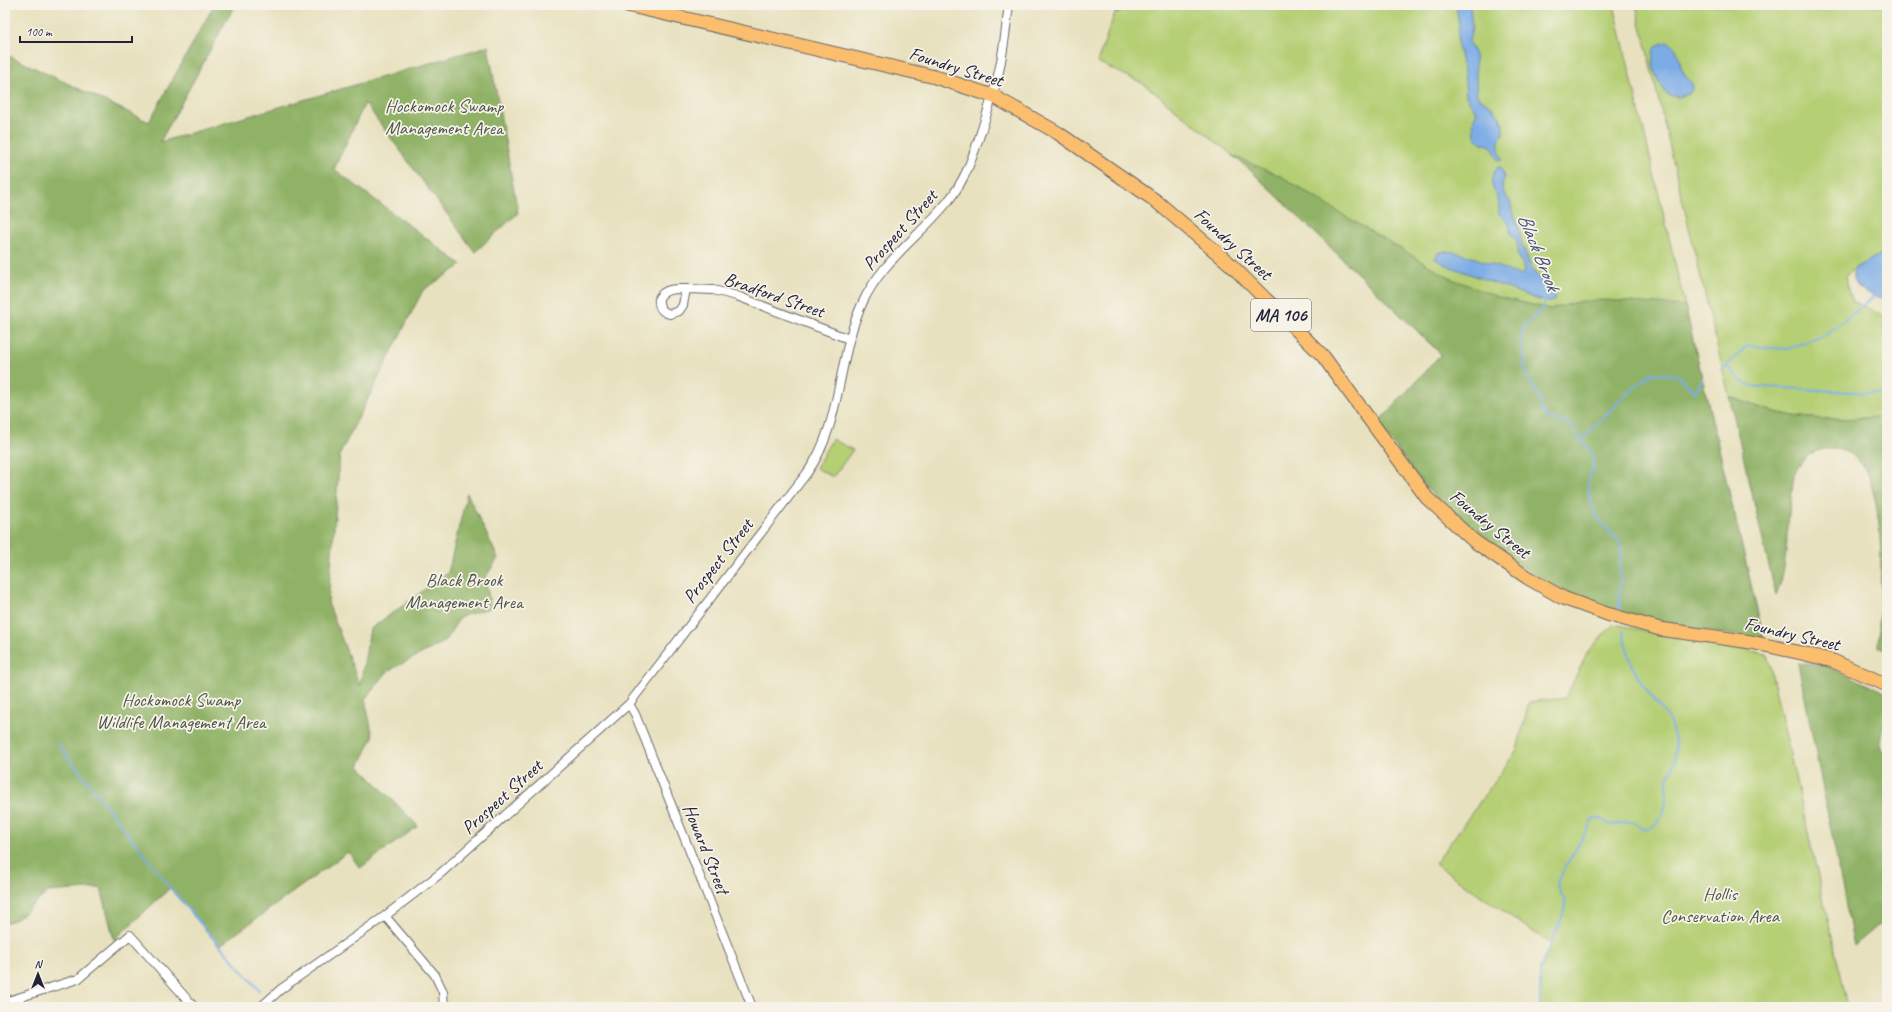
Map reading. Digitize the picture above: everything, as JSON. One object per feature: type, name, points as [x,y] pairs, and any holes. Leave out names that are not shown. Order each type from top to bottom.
[{"type":"main road","name":"Foundry Street","points":[[627,5],[935,77],[993,96],[1058,133],[1156,201],[1229,263],[1323,356],[1427,498],[1474,541],[1528,578],[1563,598],[1607,614],[1660,628],[1751,642],[1806,654],[1833,661],[1887,685]]},
{"type":"street","name":"Prospect Street","points":[[261,1007],[281,989],[385,916],[441,873],[629,704],[815,461],[827,432],[850,339],[861,306],[876,277],[940,210],[962,182],[970,166],[993,96],[999,70],[1009,5]]},
{"type":"street","name":"Bradford Street","points":[[686,289],[713,290],[732,294],[850,339]]},
{"type":"street","name":"Howard Street","points":[[629,704],[638,721],[752,1007]]},
{"type":"street","points":[[385,916],[435,974],[443,992],[444,1007]]},
{"type":"street","points":[[5,1002],[78,979],[130,935],[194,1007]]},
{"type":"green space","name":"Hockomock Swamp Wildlife Management Area","points":[[214,5],[235,5],[160,142],[488,46],[518,213],[475,252],[365,103],[334,169],[462,265],[423,290],[340,454],[328,603],[360,686],[370,629],[448,573],[467,493],[498,558],[485,578],[491,608],[461,616],[444,642],[388,671],[365,699],[373,737],[359,766],[418,826],[360,868],[348,852],[219,946],[170,888],[114,940],[101,888],[48,892],[17,919],[5,923],[5,54],[149,122]]},
{"type":"green space","points":[[1142,5],[1614,5],[1764,640],[1442,504],[1431,493],[1441,354],[1247,167],[1144,84],[1097,62],[1115,13]]},
{"type":"green space","points":[[1636,5],[1887,5],[1887,251],[1855,268],[1846,276],[1848,290],[1852,301],[1887,316],[1887,416],[1838,419],[1800,417],[1766,409],[1729,396]]},
{"type":"green space","points":[[1231,155],[1281,176],[1450,278],[1498,297],[1551,309],[1581,301],[1603,300],[1685,306],[1764,640],[1692,629],[1644,619],[1598,606],[1565,593],[1545,582],[1488,544],[1454,516],[1424,485],[1378,423],[1441,354],[1247,167]]},
{"type":"green space","points":[[1729,396],[1766,409],[1800,417],[1838,419],[1887,416],[1887,651],[1878,647],[1881,586],[1879,522],[1876,502],[1867,472],[1852,455],[1837,449],[1826,449],[1815,452],[1806,457],[1799,466],[1794,478],[1785,557],[1776,596]]},
{"type":"green space","points":[[832,439],[853,450],[833,477],[816,468]]},
{"type":"green space","name":"Hollis Conservation Area","points":[[1614,624],[1673,637],[1767,654],[1848,1007],[1540,1007],[1540,969],[1551,944],[1435,864],[1517,750],[1529,702],[1565,698],[1589,650]]},
{"type":"green space","points":[[1798,663],[1826,666],[1887,693],[1887,715],[1881,736],[1881,746],[1887,757],[1887,918],[1854,946]]},
{"type":"water","points":[[1456,5],[1470,5],[1472,28],[1469,41],[1475,55],[1477,96],[1496,111],[1502,121],[1503,133],[1499,140],[1499,146],[1502,160],[1498,160],[1493,148],[1479,141],[1474,133],[1473,124],[1477,113],[1466,96],[1464,72],[1457,42],[1459,24]]},
{"type":"water","points":[[1666,42],[1671,44],[1676,50],[1683,72],[1693,85],[1690,93],[1679,97],[1668,95],[1660,84],[1654,71],[1654,51],[1658,45]]},
{"type":"water","points":[[1498,167],[1501,167],[1504,177],[1502,188],[1510,201],[1520,233],[1522,245],[1532,269],[1540,280],[1555,292],[1554,301],[1549,302],[1539,300],[1451,267],[1435,259],[1438,253],[1445,251],[1455,252],[1520,275],[1524,273],[1523,265],[1517,253],[1518,245],[1516,239],[1511,234],[1509,224],[1499,214],[1498,199],[1492,186],[1492,178]]},
{"type":"water","points":[[1887,251],[1886,299],[1872,295],[1857,286],[1854,282],[1853,276],[1855,268]]},
{"type":"waterway","points":[[1722,370],[1747,346],[1787,349],[1826,335],[1875,296]]},
{"type":"waterway","name":"Black Brook","points":[[1544,300],[1545,302],[1543,308],[1524,326],[1521,338],[1527,377],[1540,399],[1541,410],[1547,417],[1569,424],[1593,455],[1593,470],[1588,479],[1590,502],[1598,519],[1619,541],[1621,550],[1619,612]]},
{"type":"waterway","points":[[1727,366],[1735,376],[1749,386],[1887,394]]},
{"type":"waterway","points":[[1582,440],[1617,403],[1651,373],[1677,375],[1695,393],[1702,380]]},
{"type":"waterway","name":"Black Brook","points":[[1540,1007],[1540,969],[1566,907],[1566,903],[1558,888],[1558,880],[1594,818],[1599,818],[1611,825],[1633,821],[1645,830],[1657,822],[1665,808],[1668,779],[1675,759],[1673,730],[1663,711],[1642,684],[1635,672],[1629,657],[1623,631]]},
{"type":"waterway","points":[[58,744],[175,894],[259,990]]},
{"type":"park label","name":"Hockomock Swamp Management Area","points":[[444,117]]},
{"type":"park label","name":"Black Brook Management Area","points":[[464,591]]}]
